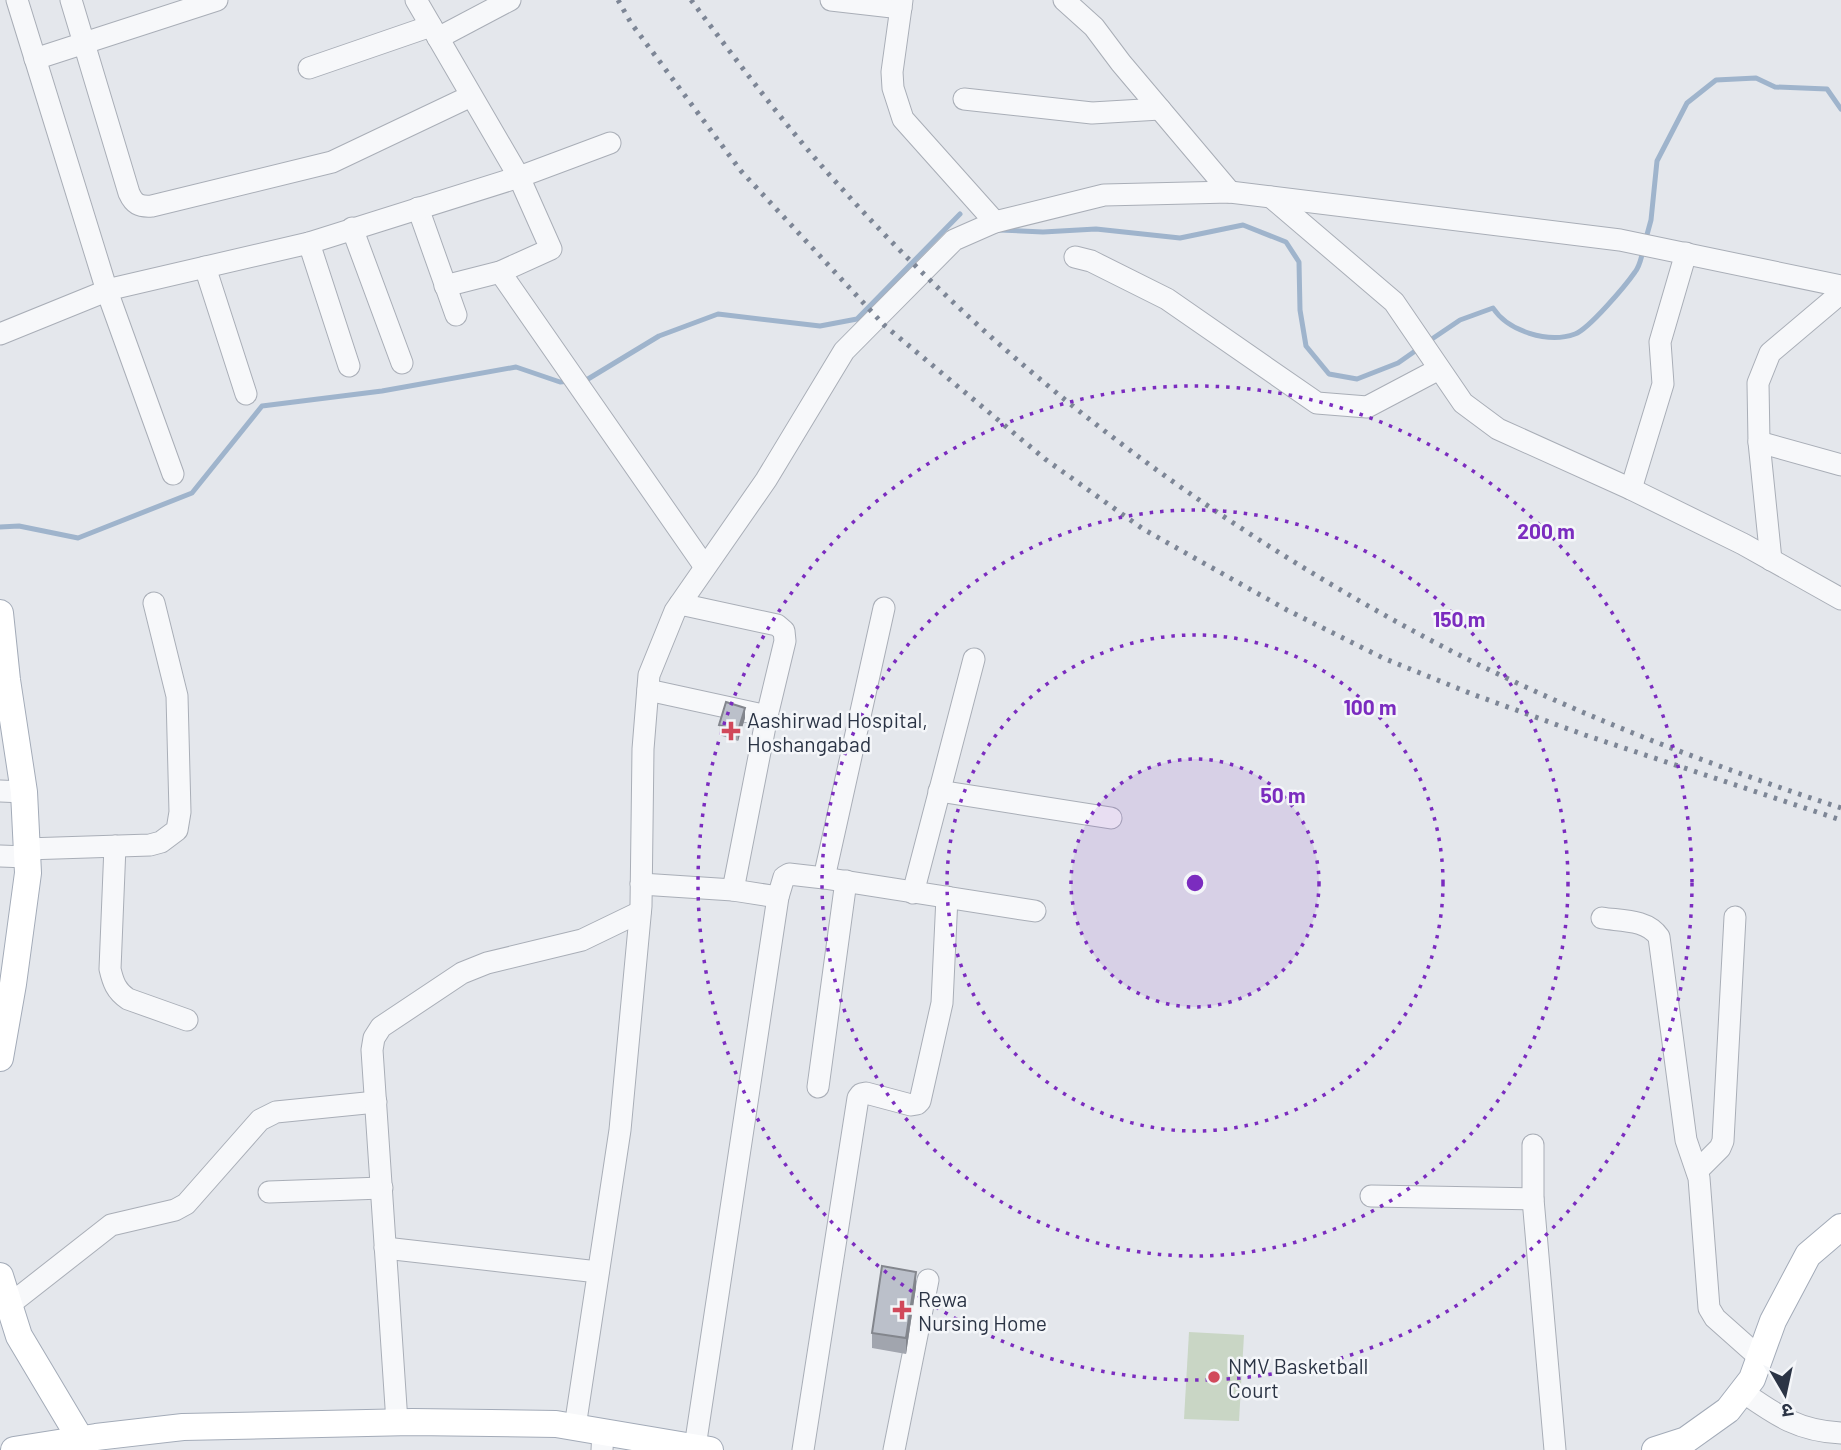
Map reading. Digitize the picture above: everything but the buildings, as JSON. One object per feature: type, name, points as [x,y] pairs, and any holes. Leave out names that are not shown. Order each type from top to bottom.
[{"type":"main road","points":[[0,613],[12,791],[28,873],[8,963],[0,1058]]},
{"type":"main road","points":[[1655,1450],[1686,1440],[1728,1410],[1752,1379],[1773,1321],[1808,1255],[1841,1227]]},
{"type":"main road","points":[[0,1276],[19,1336],[81,1445]]},
{"type":"main road","points":[[14,1450],[81,1445],[183,1427],[397,1423],[556,1424],[575,1427],[603,1441],[703,1449]]},
{"type":"street","points":[[17,0],[107,290],[173,474]]},
{"type":"street","points":[[71,0],[129,193],[134,203],[139,206],[152,206],[332,162],[471,96]]},
{"type":"street","points":[[35,59],[84,43],[155,9],[217,0]]},
{"type":"street","points":[[416,0],[519,177],[551,249],[500,272],[445,286]]},
{"type":"street","points":[[309,68],[434,32],[510,0]]},
{"type":"street","points":[[831,0],[902,4],[892,72],[893,88],[903,119],[995,222]]},
{"type":"street","points":[[1064,0],[1094,27],[1230,192]]},
{"type":"street","points":[[964,99],[1092,113],[1160,109]]},
{"type":"street","points":[[0,334],[107,290],[309,243],[519,177],[610,143]]},
{"type":"street","points":[[575,1427],[620,1130],[640,912],[643,750],[649,675],[680,604],[766,480],[845,351],[954,240],[995,222],[1104,195],[1230,192],[1620,240],[1841,286]]},
{"type":"street","points":[[1270,197],[1394,302],[1463,403],[1498,429],[1631,489],[1841,599]]},
{"type":"street","points":[[418,208],[456,316]]},
{"type":"street","points":[[352,228],[402,363]]},
{"type":"street","points":[[309,243],[349,366]]},
{"type":"street","points":[[1631,489],[1663,384],[1660,342],[1678,251]]},
{"type":"street","points":[[1075,257],[1091,261],[1167,299],[1317,403],[1367,407],[1436,363]]},
{"type":"street","points":[[205,267],[246,394]]},
{"type":"street","points":[[500,272],[705,567]]},
{"type":"street","points":[[1771,560],[1759,442],[1758,383],[1770,354],[1841,293]]},
{"type":"street","points":[[1759,442],[1841,465]]},
{"type":"street","points":[[0,856],[161,842],[177,830],[180,821],[177,696],[153,603]]},
{"type":"street","points":[[680,604],[777,625],[784,631],[785,641],[733,890]]},
{"type":"street","points":[[824,878],[884,608]]},
{"type":"street","points":[[914,893],[974,659]]},
{"type":"street","points":[[648,690],[768,716]]},
{"type":"street","points":[[939,791],[1111,818]]},
{"type":"street","points":[[115,846],[110,969],[112,979],[121,994],[128,999],[187,1020]]},
{"type":"street","points":[[703,1449],[782,881],[789,874],[824,878],[1035,911]]},
{"type":"street","points":[[818,1087],[846,881]]},
{"type":"street","points":[[641,884],[733,890],[778,897]]},
{"type":"street","points":[[803,1450],[858,1098],[866,1093],[911,1105],[920,1101],[942,1003],[947,897]]},
{"type":"street","points":[[397,1423],[374,1038],[389,1021],[462,972],[486,962],[582,940],[640,912]]},
{"type":"street","points":[[1698,1170],[1720,1148],[1723,1141],[1735,916]]},
{"type":"street","points":[[1602,918],[1646,925],[1659,937],[1686,1140],[1698,1170],[1709,1308],[1715,1318],[1760,1358]]},
{"type":"street","points":[[9,1305],[111,1225],[175,1210],[186,1204],[260,1120],[268,1115],[376,1102]]},
{"type":"street","points":[[1533,1145],[1533,1199],[1555,1450]]},
{"type":"street","points":[[269,1192],[382,1188]]},
{"type":"street","points":[[1371,1196],[1533,1199]]},
{"type":"street","points":[[385,1248],[598,1272]]},
{"type":"street","points":[[894,1450],[928,1280]]},
{"type":"street","points":[[1743,1392],[1783,1420],[1823,1432],[1841,1433]]},
{"type":"green space","name":"NMV Basketball Court","points":[[1189,1332],[1244,1335],[1239,1421],[1184,1419]]},
{"type":"waterway","points":[[1645,242],[1651,220],[1657,161],[1687,103],[1716,80],[1756,78],[1775,87],[1827,89],[1841,109]]},
{"type":"waterway","points":[[580,380],[588,379],[659,336],[718,314],[820,326],[857,319],[960,214]]},
{"type":"waterway","points":[[1000,230],[1043,232],[1096,229],[1180,238],[1243,225],[1286,242],[1299,262],[1300,310],[1306,346],[1329,374],[1357,379],[1398,363],[1418,349]]},
{"type":"waterway","points":[[1426,343],[1460,320],[1493,308],[1508,323],[1530,333],[1553,337],[1575,334],[1598,316],[1624,286],[1638,267],[1643,251]]},
{"type":"waterway","points":[[0,527],[19,526],[78,538],[192,493],[262,406],[382,391],[516,367],[560,382],[570,381]]},
{"type":"railway","points":[[618,0],[631,23],[741,171],[884,325],[1045,459],[1143,529],[1287,610],[1383,658],[1585,735],[1841,820]]},
{"type":"railway","points":[[691,0],[804,145],[904,255],[1034,374],[1173,482],[1321,578],[1397,622],[1504,677],[1671,748],[1841,808]]},
{"type":"place","name":"Aashirwad Hospital, Hoshangabad","points":[[731,731]]},
{"type":"place","name":"Rewa Nursing Home","points":[[902,1310]]},
{"type":"place","name":"NMV Basketball Court","points":[[1214,1377]]}]
